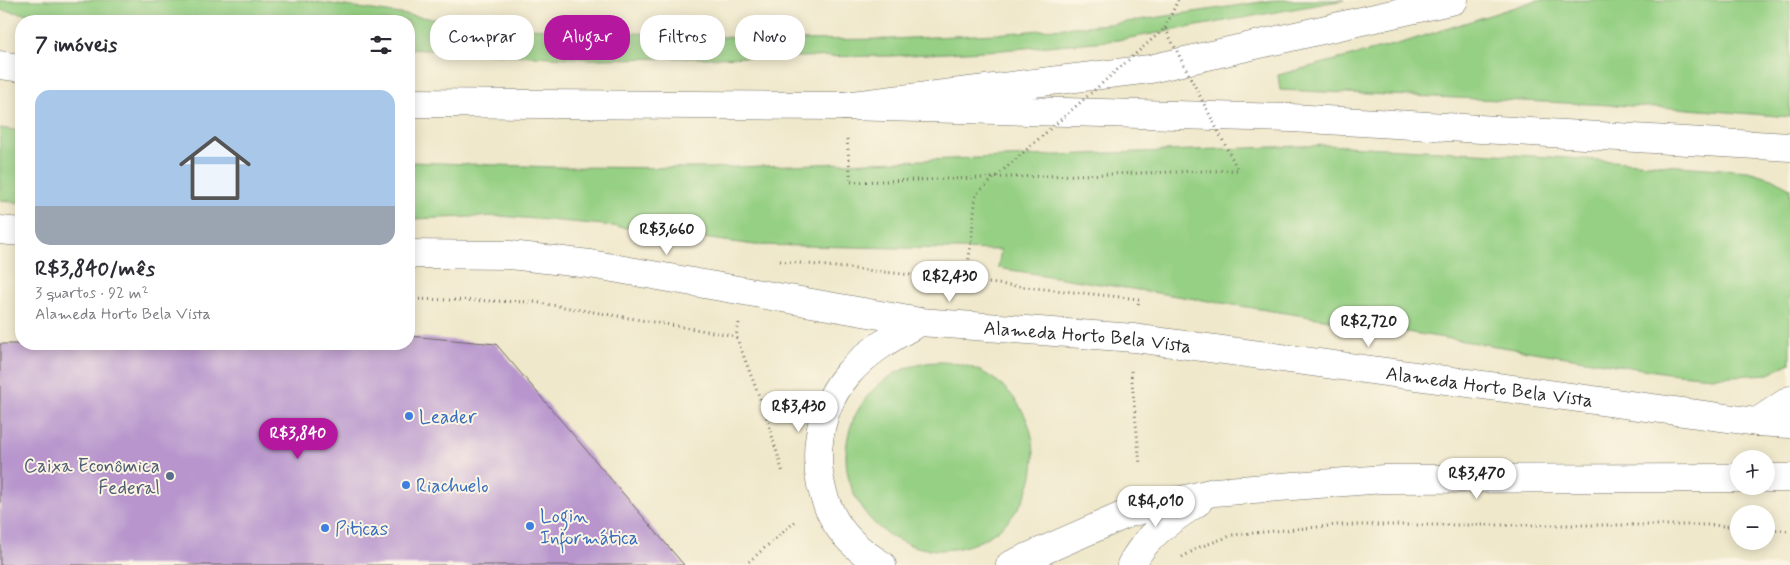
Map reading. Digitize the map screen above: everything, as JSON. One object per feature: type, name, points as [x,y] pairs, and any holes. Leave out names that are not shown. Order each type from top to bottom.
[{"type":"main road","points":[[844,106],[1150,70],[1454,0]]},
{"type":"main road","points":[[0,66],[15,67]]},
{"type":"main road","points":[[415,103],[844,106],[1291,118],[1790,148]]},
{"type":"main road","points":[[0,230],[15,231]]},
{"type":"main road","points":[[415,262],[436,253]]},
{"type":"main road","name":"Alameda Horto Bela Vista","points":[[415,254],[510,255],[590,264],[920,322],[1134,338],[1757,422],[1790,424]]},
{"type":"main road","points":[[882,565],[860,552],[835,522],[820,486],[817,448],[826,410],[846,376],[883,344],[920,322]]},
{"type":"main road","points":[[1757,422],[1790,400]]},
{"type":"main road","points":[[1010,565],[1054,556],[1129,513],[1214,492],[1384,478],[1730,478]]},
{"type":"main road","points":[[1775,478],[1790,478]]},
{"type":"main road","points":[[1131,565],[1155,532],[1214,492]]},
{"type":"path","points":[[966,279],[976,194],[1165,28],[1178,0]]},
{"type":"path","points":[[844,106],[851,182],[1238,170],[1165,28]]},
{"type":"path","points":[[779,261],[966,279],[1138,299],[1130,374],[1140,465]]},
{"type":"path","points":[[415,299],[534,302],[736,336],[765,412],[784,475]]},
{"type":"path","points":[[745,565],[798,520],[795,511]]},
{"type":"path","points":[[1176,560],[1200,547],[1233,535],[1338,525],[1710,524],[1730,526]]},
{"type":"path","points":[[1775,530],[1790,531]]},
{"type":"green space","points":[[0,0],[304,0],[408,15],[35,15],[0,10]]},
{"type":"green space","points":[[1275,0],[1344,0],[1118,40],[1002,50],[891,56],[805,57],[805,40],[891,39],[996,34],[1119,23]]},
{"type":"green space","points":[[1537,0],[1790,0],[1790,117],[1676,108],[1280,90],[1278,75],[1405,42]]},
{"type":"green space","points":[[415,16],[430,18],[430,50],[415,49]]},
{"type":"green space","points":[[534,28],[544,29],[544,57],[534,56]]},
{"type":"green space","points":[[630,33],[640,33],[640,58],[630,59]]},
{"type":"green space","points":[[725,37],[735,38],[735,58],[725,58]]},
{"type":"green space","points":[[0,128],[15,130],[15,202],[0,200]]},
{"type":"green space","points":[[1327,145],[1570,158],[1748,171],[1771,178],[1790,188],[1790,363],[1769,374],[1712,377],[1668,373],[998,268],[1001,250],[755,245],[605,225],[501,216],[415,219],[415,162],[553,167],[710,168]]},
{"type":"green space","points":[[940,362],[967,366],[984,373],[1006,390],[1023,412],[1030,429],[1034,456],[1030,483],[1023,500],[1006,522],[984,539],[967,546],[940,550],[913,546],[896,539],[874,522],[857,500],[850,483],[846,456],[850,429],[857,412],[874,390],[896,373],[913,366]]},
{"type":"building","points":[[415,337],[496,344],[684,565],[0,565],[0,344],[15,344],[15,350],[415,350]]},
{"type":"place","name":"Leader","points":[[409,416]]},
{"type":"place","name":"Caixa Econômica Federal","points":[[170,476]]},
{"type":"place","name":"Riachuelo","points":[[406,485]]},
{"type":"place","name":"Login Informática","points":[[530,526]]},
{"type":"place","name":"Piticas","points":[[325,528]]}]
